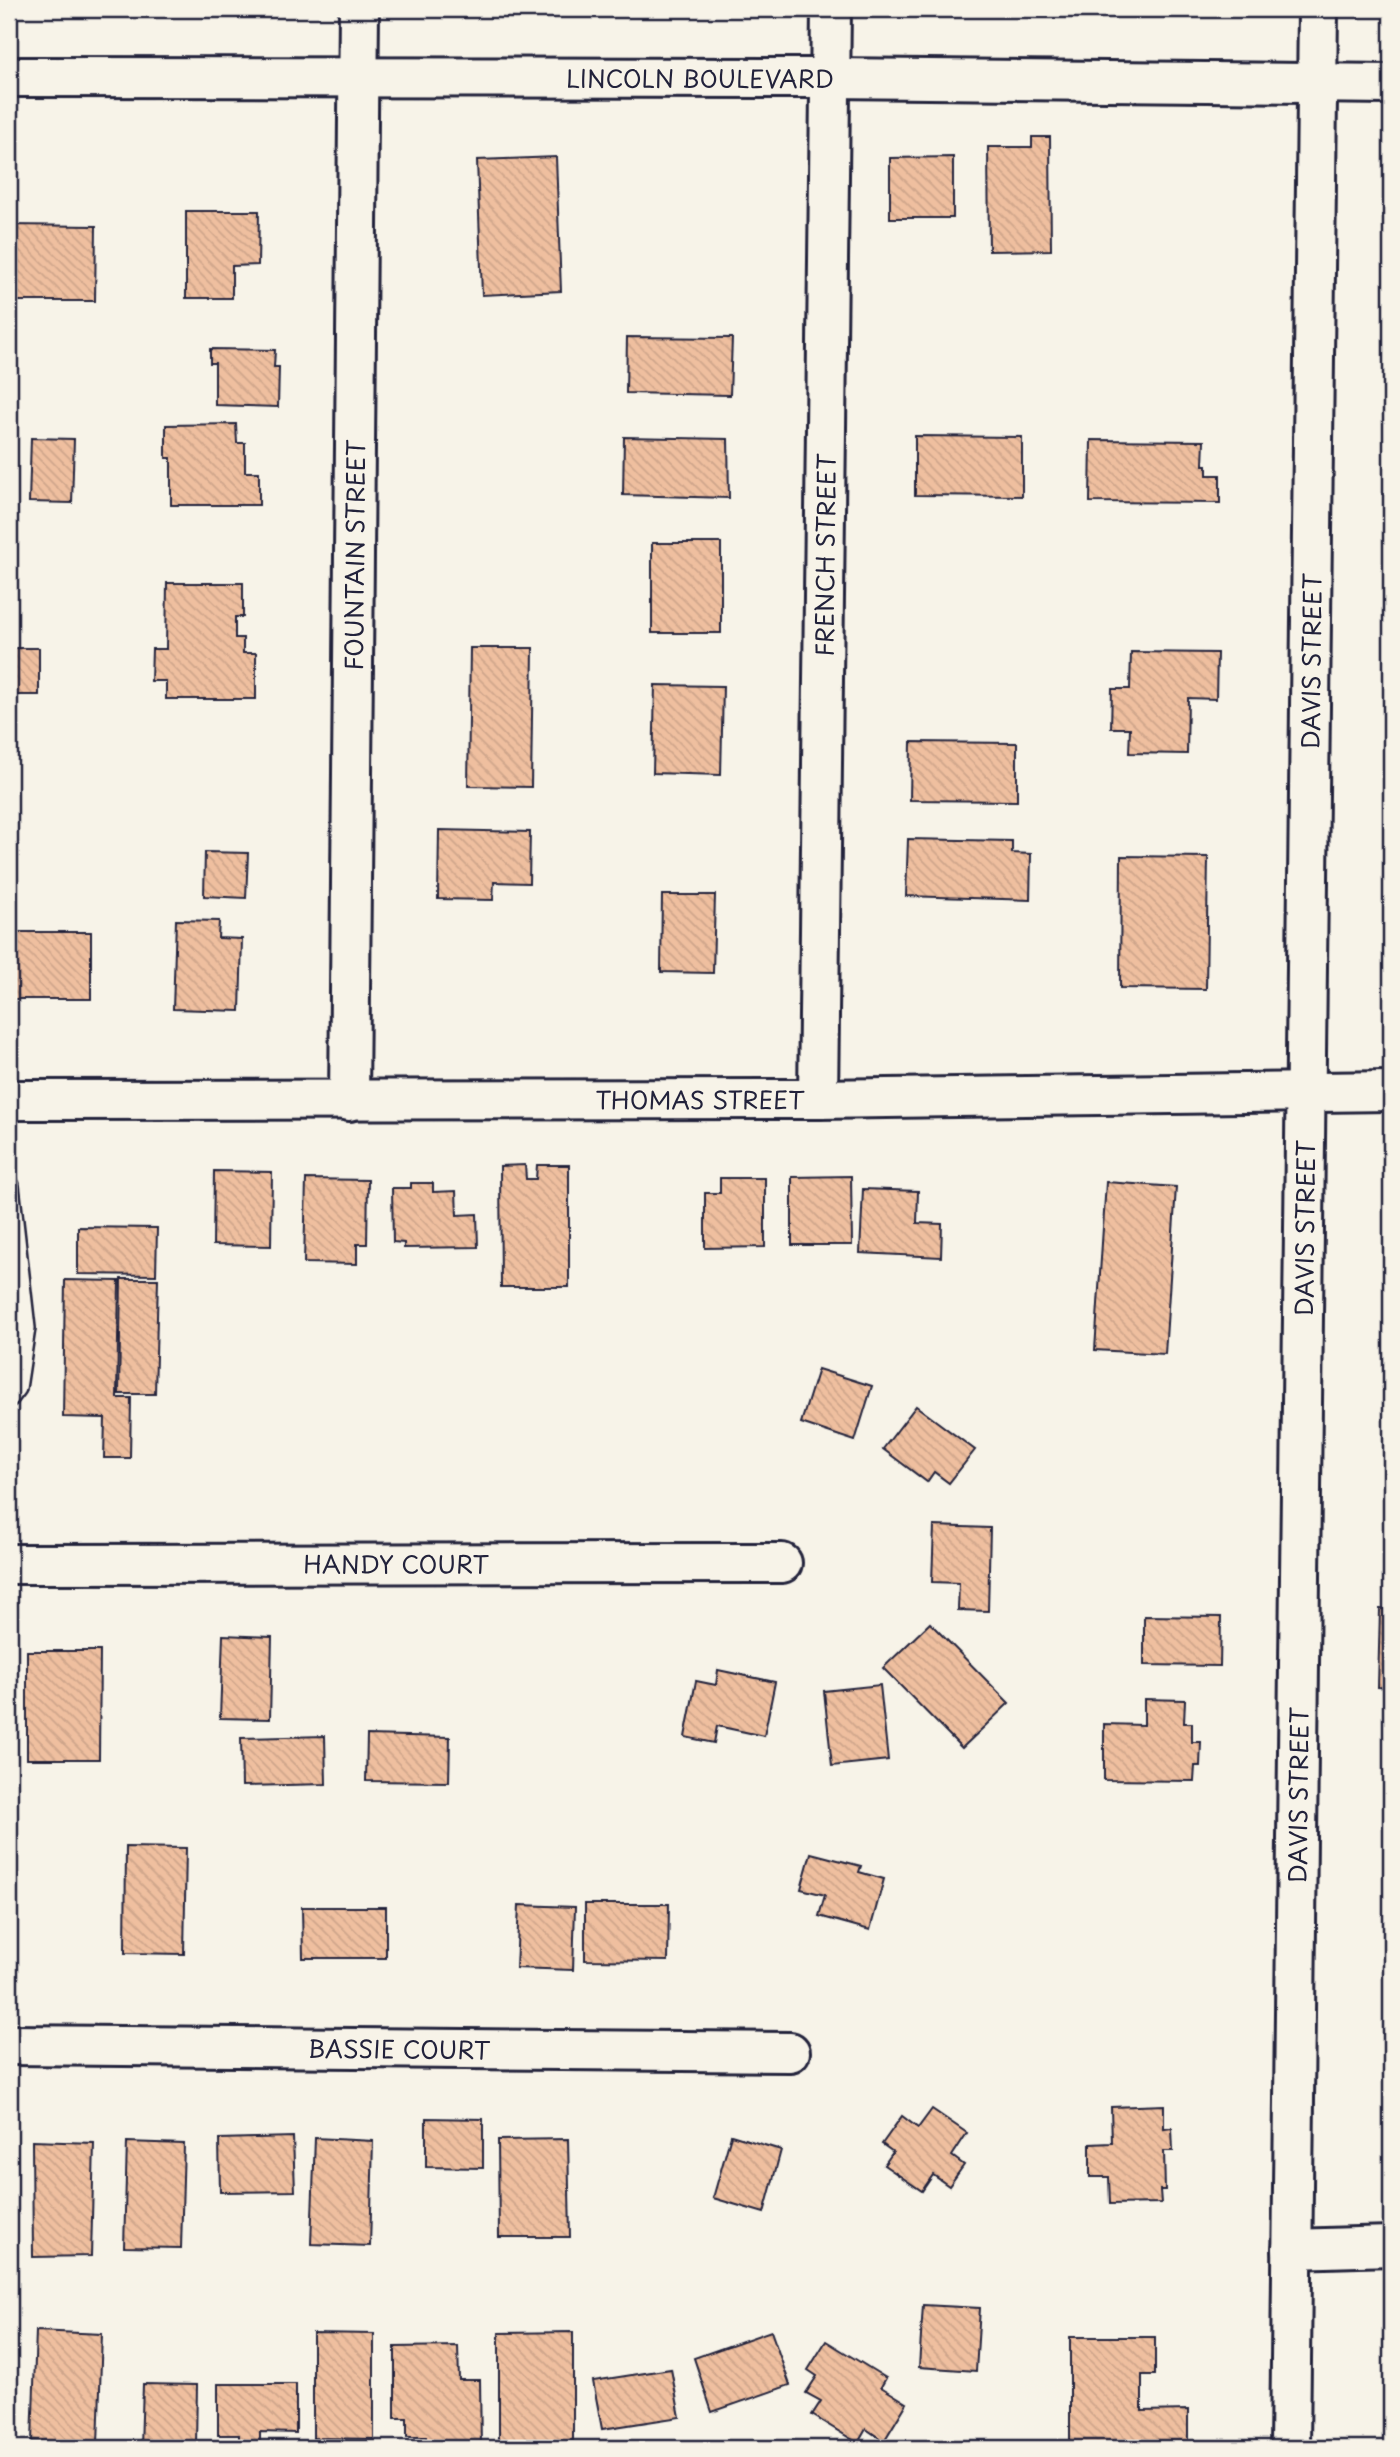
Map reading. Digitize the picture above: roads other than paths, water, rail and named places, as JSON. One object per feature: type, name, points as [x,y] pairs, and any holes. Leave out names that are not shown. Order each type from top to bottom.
[{"type":"street","name":"FOUNTAIN STREET","points":[[349,1101],[359,9]]},
{"type":"street","name":"FRENCH STREET","points":[[818,1099],[831,9]]},
{"type":"street","name":"DAVIS STREET","points":[[1290,2448],[1318,9]]},
{"type":"street","name":"LINCOLN BOULEVARD","points":[[9,77],[830,78],[1391,84]]},
{"type":"street","name":"THOMAS STREET","points":[[9,1100],[818,1099],[1391,1091]]},
{"type":"street","name":"HANDY COURT","points":[[9,1564],[782,1563]]},
{"type":"street","name":"BASSIE COURT","points":[[9,2045],[790,2052]]},
{"type":"street","points":[[1292,2249],[1391,2246]]},
{"type":"lane","points":[[9,1186],[25,1328],[16,1388],[9,1397]]}]
